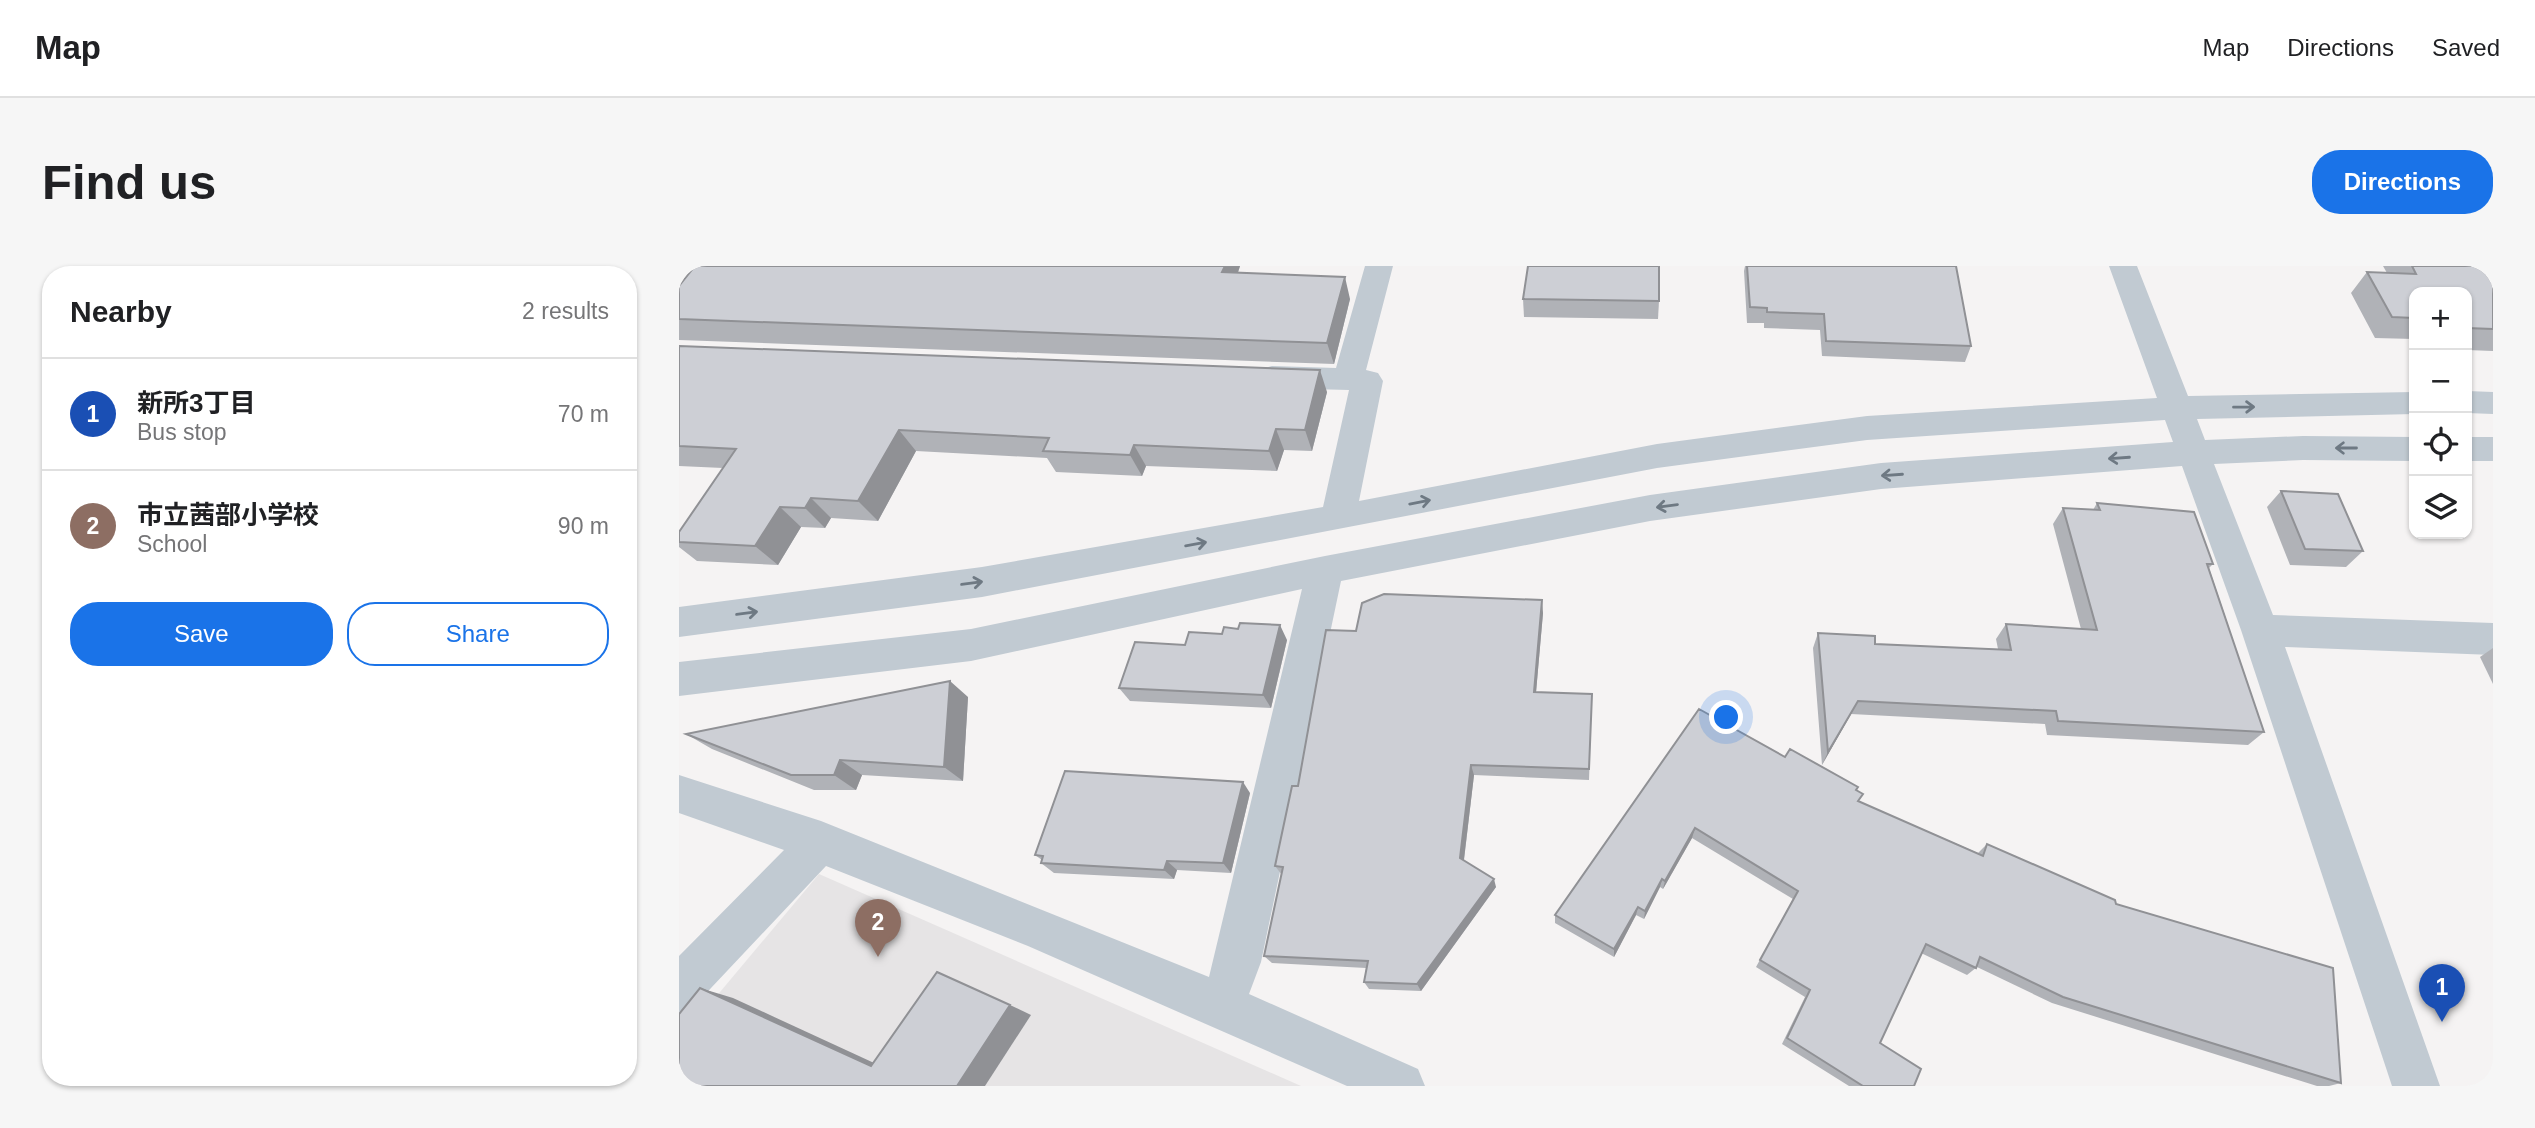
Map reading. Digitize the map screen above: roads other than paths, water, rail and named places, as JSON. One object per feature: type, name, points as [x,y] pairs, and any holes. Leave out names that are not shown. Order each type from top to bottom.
[{"type":"street","points":[[1348,379],[1379,266]]},
{"type":"street","points":[[2123,266],[2260,631],[2416,1086]]},
{"type":"street","points":[[1237,375],[1367,381],[1338,518]]},
{"type":"street","points":[[2472,402],[2493,403]]},
{"type":"street","points":[[679,622],[982,582],[1338,518],[1657,456],[1867,428],[2175,408],[2409,403]]},
{"type":"street","points":[[679,679],[971,645],[1325,569],[1650,508],[1881,476],[2192,453],[2304,448],[2409,449]]},
{"type":"street","points":[[2472,449],[2493,449]]},
{"type":"street","points":[[1222,1004],[1238,962],[1325,569]]},
{"type":"street","points":[[2260,631],[2493,639]]},
{"type":"street","points":[[679,794],[821,841],[1222,1004],[1401,1086]]},
{"type":"street","points":[[679,989],[821,841]]},
{"type":"place","name":"市立茜部小学校","points":[[878,957]]},
{"type":"place","name":"新所3丁目","points":[[2442,1022]]}]
